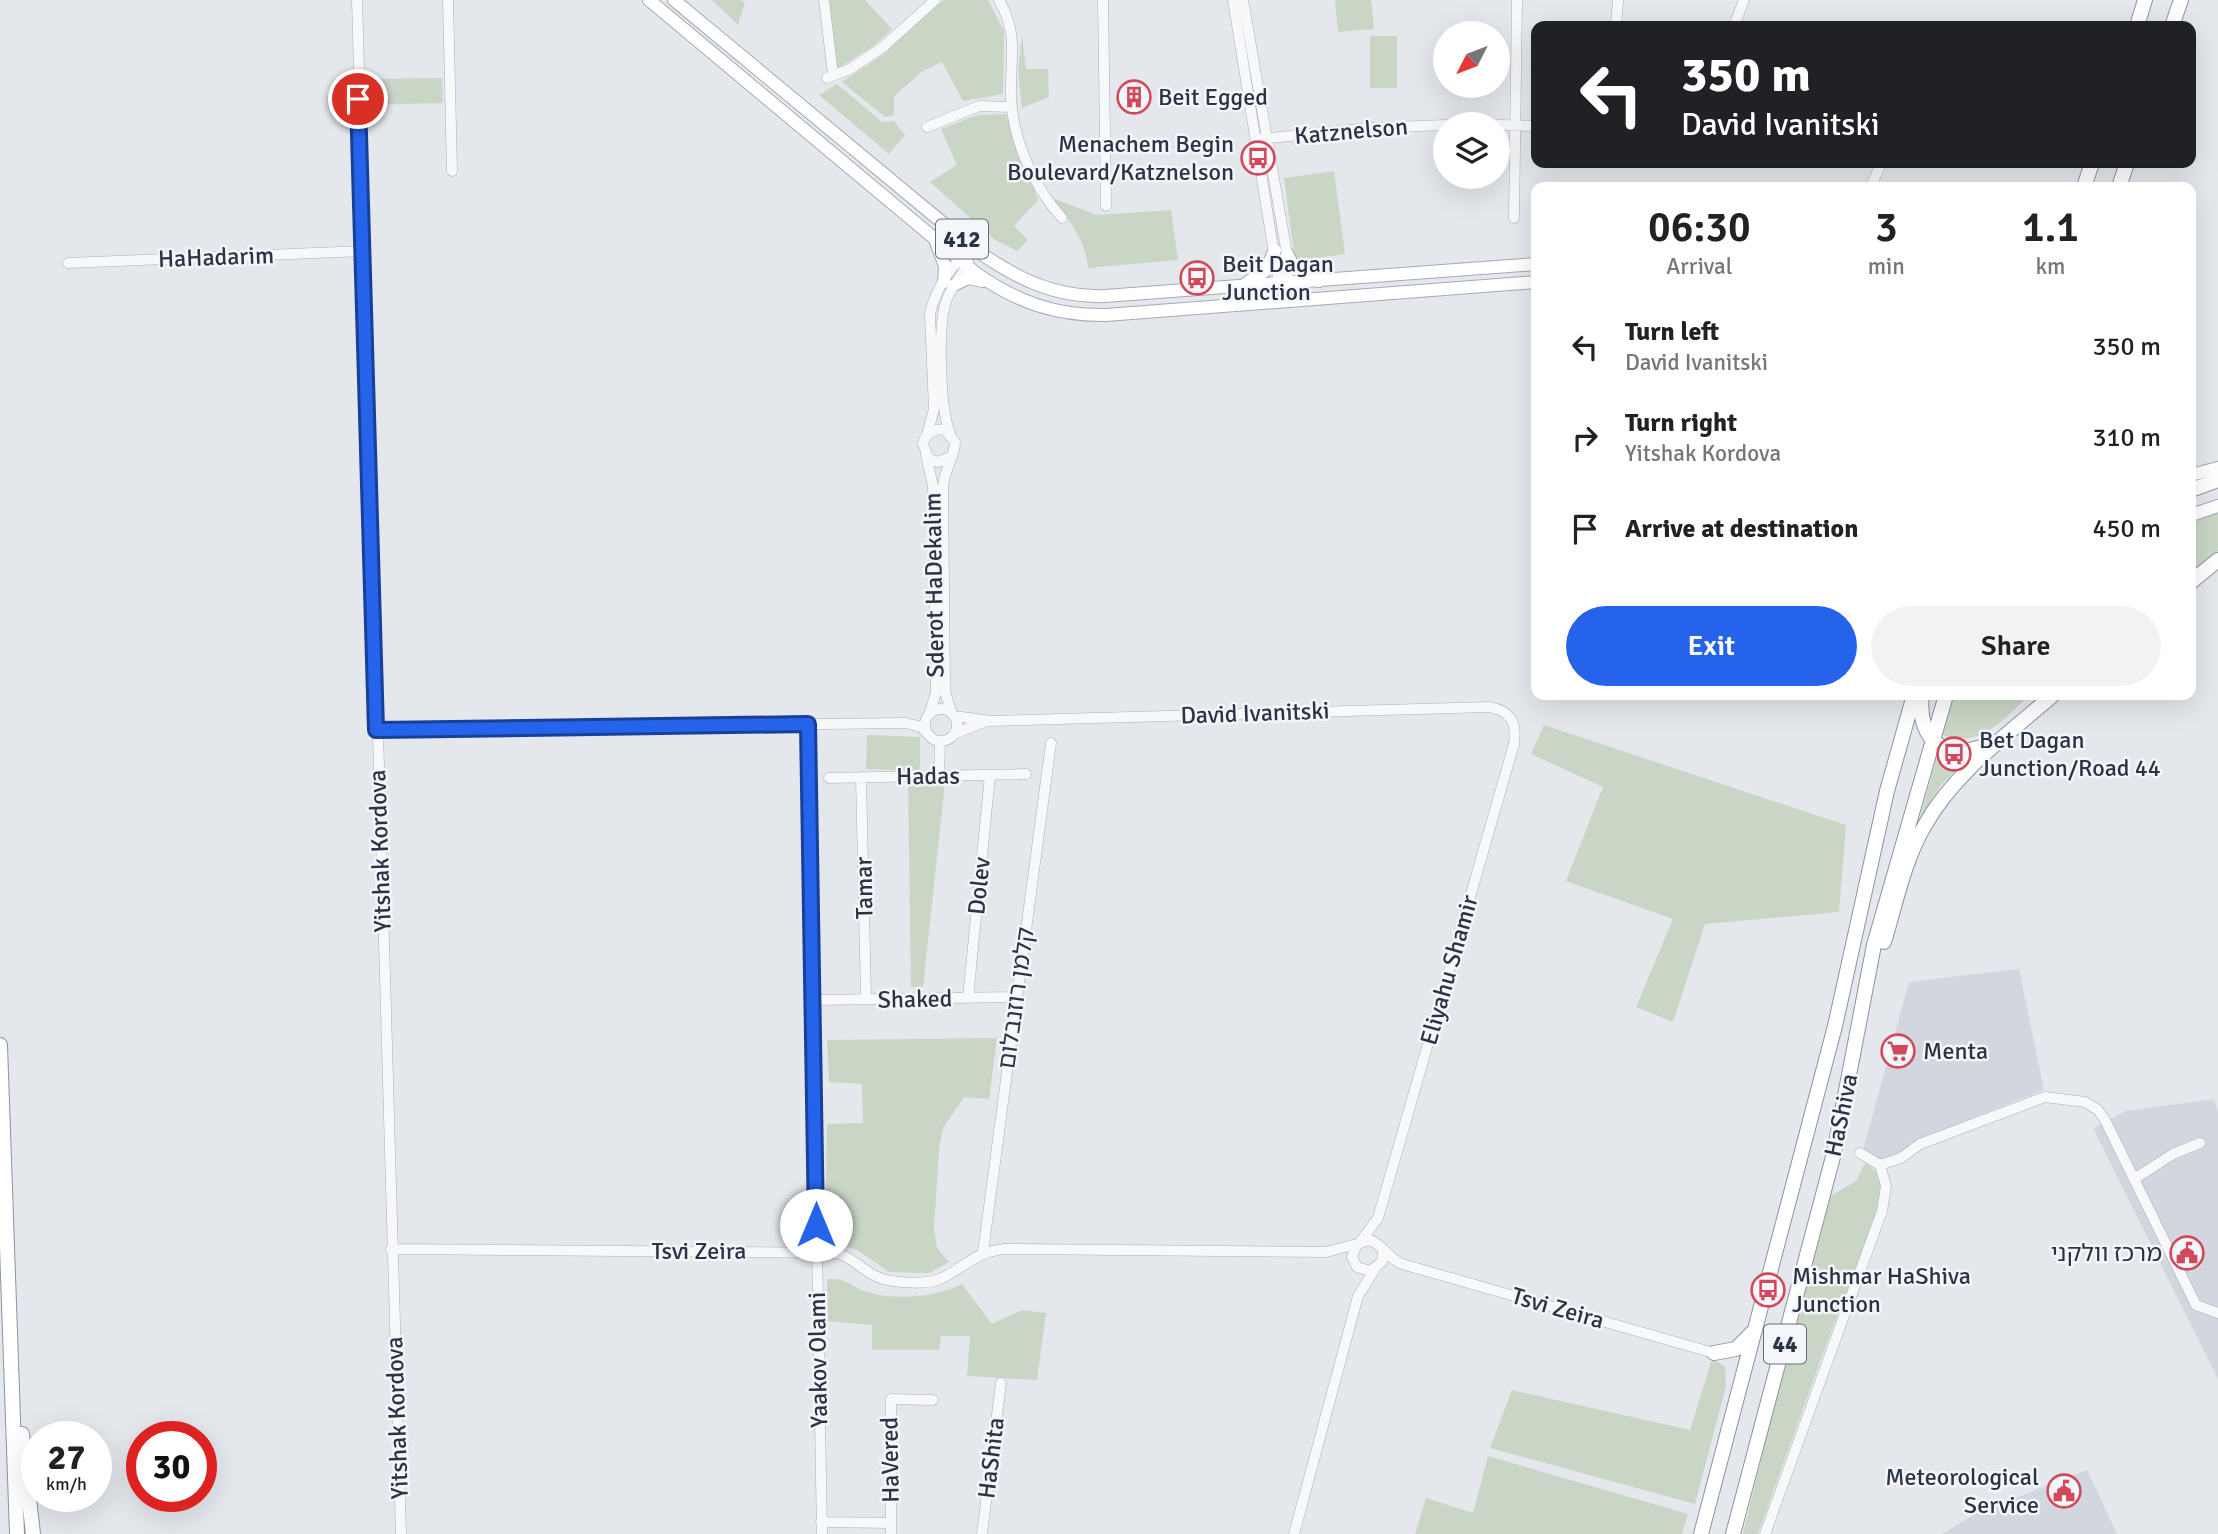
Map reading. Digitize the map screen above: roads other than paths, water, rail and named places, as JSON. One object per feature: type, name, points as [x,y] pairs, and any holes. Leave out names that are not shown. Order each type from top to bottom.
[{"type":"highway","points":[[2139,21],[2145,0]]},
{"type":"highway","points":[[2174,21],[2181,0]]},
{"type":"highway","points":[[2196,488],[2218,480]]},
{"type":"highway","points":[[2196,578],[2218,560]]},
{"type":"highway","name":"HaShiva","points":[[1701,1534],[1835,1026],[1887,791],[1913,700]]},
{"type":"highway","points":[[1922,700],[1921,723],[1931,740],[1944,748],[1968,751],[2006,736]]},
{"type":"highway","name":"HaShiva","points":[[1733,1534],[1834,1153],[1877,933],[1943,700]]},
{"type":"highway","points":[[1861,1017],[1907,866],[1923,828],[1945,794],[2047,700]]},
{"type":"highway","points":[[0,1045],[17,1534]]},
{"type":"highway","points":[[8,1307],[33,1534]]},
{"type":"highway","points":[[1714,1353],[1736,1349],[1756,1329]]},
{"type":"highway","points":[[1714,1353],[1735,1366],[1741,1384]]},
{"type":"main road","name":"412","points":[[649,0],[963,262],[1014,298],[1035,306],[1083,315],[1531,282]]},
{"type":"main road","name":"412","points":[[674,0],[973,248],[1020,279],[1066,294],[1105,296],[1284,285],[1531,264]]},
{"type":"main road","points":[[934,239],[949,284],[968,278],[990,283]]},
{"type":"main road","points":[[1241,286],[1265,271],[1281,252],[1295,269],[1319,281]]},
{"type":"main road","points":[[2196,474],[2218,468]]},
{"type":"main road","points":[[2196,513],[2218,506]]},
{"type":"street","name":"Yitshak Kordova","points":[[357,0],[401,1534]]},
{"type":"street","points":[[448,0],[452,171]]},
{"type":"street","points":[[824,0],[830,76],[850,69],[883,47],[935,0]]},
{"type":"street","points":[[999,0],[1014,43],[1012,107],[1032,175],[1047,201],[1062,218]]},
{"type":"street","points":[[1102,0],[1106,206]]},
{"type":"street","points":[[1233,0],[1262,139]]},
{"type":"street","points":[[1243,0],[1286,299]]},
{"type":"street","points":[[1514,218],[1517,0]]},
{"type":"street","points":[[1616,21],[1618,0]]},
{"type":"street","points":[[1736,21],[1744,0]]},
{"type":"street","points":[[927,127],[979,106],[1012,107]]},
{"type":"street","points":[[1510,125],[1531,126]]},
{"type":"street","name":"Katznelson","points":[[1262,139],[1433,126]]},
{"type":"street","points":[[949,284],[942,329],[944,416],[956,448],[951,457],[938,462],[925,455],[923,444],[934,409],[930,313],[963,262],[973,248]]},
{"type":"street","name":"HaHadarim","points":[[68,263],[363,251]]},
{"type":"street","points":[[927,435],[940,429],[950,433]]},
{"type":"street","name":"Sderot HaDekalim","points":[[925,455],[933,486],[936,693],[928,716]]},
{"type":"street","name":"Sderot HaDekalim","points":[[951,457],[943,486],[945,692],[953,715]]},
{"type":"street","name":"David Ivanitski","points":[[953,715],[991,720],[1489,707],[1506,712],[1514,722]]},
{"type":"street","points":[[376,730],[906,723],[921,727],[940,741],[949,739],[954,734],[957,722],[953,715],[940,709],[906,723]]},
{"type":"street","points":[[927,733],[925,724],[928,716]]},
{"type":"street","name":"David Ivanitski","points":[[954,734],[991,720]]},
{"type":"street","name":"Eliyahu Shamir","points":[[1359,1242],[1378,1218],[1514,744],[1514,722]]},
{"type":"street","name":"Yaakov Olami","points":[[808,724],[815,1000],[816,1252],[822,1534]]},
{"type":"street","points":[[939,776],[940,741]]},
{"type":"street","name":"קלמן רוזנבלום","points":[[983,1252],[1051,743]]},
{"type":"street","name":"Hadas","points":[[829,778],[1026,774]]},
{"type":"street","name":"Dolev","points":[[968,998],[990,775]]},
{"type":"street","name":"Tamar","points":[[861,777],[866,999]]},
{"type":"street","name":"Shaked","points":[[815,1000],[1016,997]]},
{"type":"street","points":[[1880,1165],[1901,1158],[1920,1144],[2045,1097],[2070,1098],[2098,1110],[2196,1305],[2218,1313]]},
{"type":"street","points":[[2134,1179],[2173,1154],[2200,1143]]},
{"type":"street","points":[[1765,1534],[1882,1211],[1886,1186],[1880,1165],[1860,1153]]},
{"type":"street","name":"Eliyahu Shamir","points":[[1378,1218],[1382,1250]]},
{"type":"street","points":[[1294,1534],[1358,1296],[1377,1268],[1382,1250],[1374,1241],[1359,1242],[1352,1252],[1358,1296]]},
{"type":"street","name":"Tsvi Zeira","points":[[391,1249],[816,1252],[847,1256],[885,1280],[931,1281],[940,1280],[983,1252],[1004,1249],[1326,1252],[1359,1242]]},
{"type":"street","name":"Tsvi Zeira","points":[[1382,1250],[1402,1264],[1714,1353]]},
{"type":"street","name":"Tsvi Zeira","points":[[1326,1252],[1355,1265]]},
{"type":"street","name":"Tsvi Zeira","points":[[1377,1268],[1402,1264]]},
{"type":"street","points":[[1355,1265],[1366,1271],[1377,1268]]},
{"type":"street","name":"HaShita","points":[[982,1534],[1001,1383]]},
{"type":"street","name":"HaVered","points":[[891,1534],[891,1399],[933,1401]]},
{"type":"street","name":"HaVered","points":[[821,1522],[891,1523]]},
{"type":"place","name":"Beit Egged","points":[[1134,97]]},
{"type":"place","name":"Menachem Begin Boulevard/Katznelson","points":[[1258,158]]},
{"type":"place","name":"Beit Dagan Junction","points":[[1197,278]]},
{"type":"place","name":"Bet Dagan Junction/Road 44","points":[[1954,754]]},
{"type":"place","name":"Menta","points":[[1898,1051]]},
{"type":"place","name":"מרכז וולקני","points":[[2187,1253]]},
{"type":"place","name":"Mishmar HaShiva Junction","points":[[1768,1290]]},
{"type":"place","name":"Meteorological Service","points":[[2064,1491]]}]
